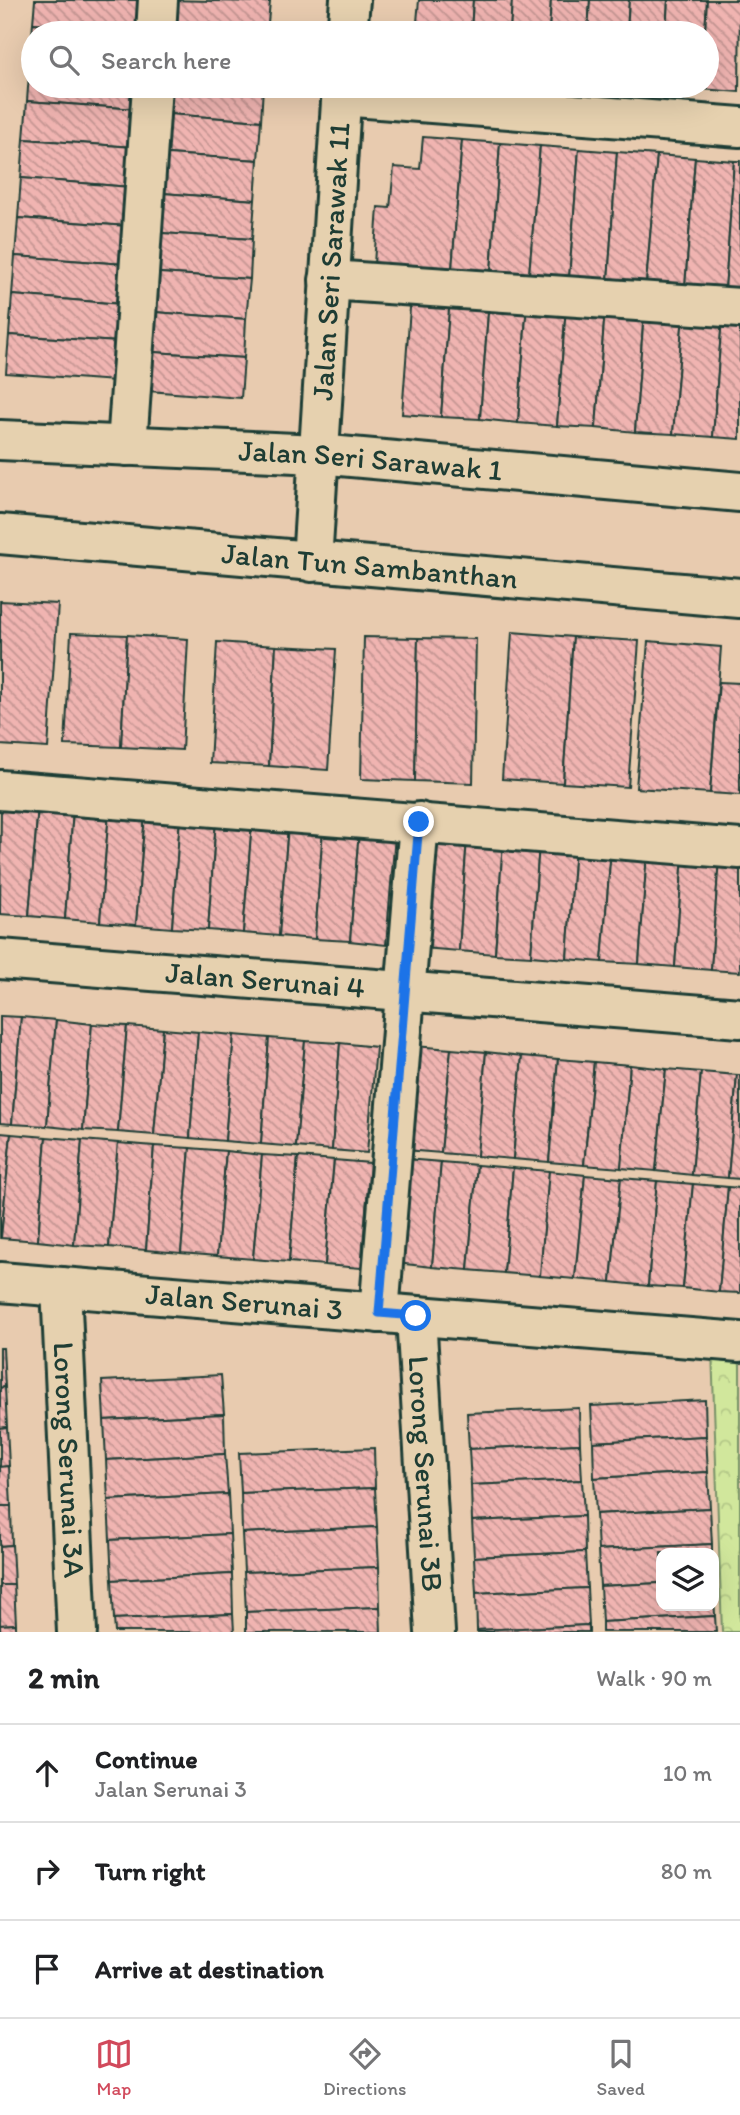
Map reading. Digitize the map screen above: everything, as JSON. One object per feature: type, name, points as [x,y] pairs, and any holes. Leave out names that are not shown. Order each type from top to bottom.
[{"type":"street","points":[[157,21],[158,0]]},
{"type":"street","points":[[348,21],[350,0]]},
{"type":"street","points":[[127,446],[151,98]]},
{"type":"street","name":"Jalan Seri Sarawak 11","points":[[312,562],[341,98]]},
{"type":"street","points":[[419,98],[740,127]]},
{"type":"street","points":[[329,280],[740,308]]},
{"type":"street","name":"Jalan Seri Sarawak 1","points":[[0,440],[318,454],[740,492]]},
{"type":"street","name":"Jalan Tun Sambanthan","points":[[0,534],[740,598]]},
{"type":"street","points":[[0,790],[740,849]]},
{"type":"street","name":"Lorong Serunai 3B","points":[[419,822],[405,991],[397,1314],[435,1632]]},
{"type":"street","name":"Jalan Serunai 4","points":[[0,959],[740,1017]]},
{"type":"street","name":"Jalan Serunai 3","points":[[0,1282],[740,1342]]},
{"type":"street","name":"Lorong Serunai 3A","points":[[61,1287],[77,1632]]},
{"type":"green space","points":[[712,1350],[740,1353],[740,1632],[722,1632]]},
{"type":"building","points":[[35,0],[144,0],[143,21],[33,21]]},
{"type":"building","points":[[163,0],[270,2],[268,21],[162,21]]},
{"type":"building","points":[[419,0],[473,0],[472,21],[417,21]]},
{"type":"building","points":[[473,0],[512,0],[511,21],[472,21]]},
{"type":"building","points":[[512,0],[551,0],[550,21],[511,21]]},
{"type":"building","points":[[551,0],[590,0],[589,21],[550,21]]},
{"type":"building","points":[[590,0],[629,0],[628,21],[589,21]]},
{"type":"building","points":[[629,0],[668,0],[667,21],[628,21]]},
{"type":"building","points":[[668,0],[707,0],[706,21],[667,21]]},
{"type":"building","points":[[707,0],[740,0],[739,92],[719,90],[719,21],[706,21]]},
{"type":"building","points":[[27,98],[137,98],[136,109],[27,101]]},
{"type":"building","points":[[156,98],[262,98],[261,121],[155,113]]},
{"type":"building","points":[[27,101],[136,109],[133,147],[24,139]]},
{"type":"building","points":[[155,113],[261,121],[258,160],[152,153]]},
{"type":"building","points":[[423,137],[462,140],[452,270],[374,264],[378,207],[390,208],[394,167],[420,169]]},
{"type":"building","points":[[24,139],[133,147],[130,187],[21,178]]},
{"type":"building","points":[[462,140],[500,143],[491,273],[452,270]]},
{"type":"building","points":[[500,143],[540,146],[529,275],[491,273]]},
{"type":"building","points":[[540,146],[579,149],[569,279],[529,275]]},
{"type":"building","points":[[579,149],[617,152],[608,282],[569,279]]},
{"type":"building","points":[[617,152],[657,155],[646,284],[608,282]]},
{"type":"building","points":[[152,153],[258,160],[255,200],[149,192]]},
{"type":"building","points":[[657,155],[695,158],[685,288],[646,284]]},
{"type":"building","points":[[695,158],[734,161],[725,291],[685,288]]},
{"type":"building","points":[[734,161],[740,161],[740,292],[725,291]]},
{"type":"building","points":[[21,178],[130,187],[127,226],[18,218]]},
{"type":"building","points":[[149,192],[255,200],[252,239],[146,232]]},
{"type":"building","points":[[18,218],[127,226],[124,264],[15,256]]},
{"type":"building","points":[[146,232],[252,239],[250,279],[144,272]]},
{"type":"building","points":[[15,256],[124,264],[121,304],[12,295]]},
{"type":"building","points":[[144,272],[250,279],[246,319],[141,311]]},
{"type":"building","points":[[12,295],[121,304],[118,342],[9,335]]},
{"type":"building","points":[[411,295],[450,297],[441,417],[402,414]]},
{"type":"building","points":[[450,297],[489,300],[480,419],[441,417]]},
{"type":"building","points":[[489,300],[527,303],[518,423],[480,419]]},
{"type":"building","points":[[527,303],[566,306],[557,426],[518,423]]},
{"type":"building","points":[[566,306],[605,309],[596,428],[557,426]]},
{"type":"building","points":[[605,309],[644,312],[635,432],[596,428]]},
{"type":"building","points":[[141,311],[246,319],[244,358],[138,351]]},
{"type":"building","points":[[644,312],[683,315],[673,434],[635,432]]},
{"type":"building","points":[[683,315],[722,318],[713,437],[673,434]]},
{"type":"building","points":[[722,318],[740,319],[740,439],[713,437]]},
{"type":"building","points":[[9,335],[118,342],[115,381],[6,373]]},
{"type":"building","points":[[138,351],[244,358],[241,398],[135,390]]},
{"type":"building","points":[[0,601],[58,604],[48,748],[0,745]]},
{"type":"building","points":[[512,632],[573,637],[563,783],[502,779]]},
{"type":"building","points":[[71,633],[127,635],[121,747],[65,745]]},
{"type":"building","points":[[127,635],[188,639],[182,750],[121,747]]},
{"type":"building","points":[[364,637],[418,638],[415,781],[361,779]]},
{"type":"building","points":[[573,637],[639,641],[628,787],[563,783]]},
{"type":"building","points":[[418,638],[476,639],[473,783],[415,781]]},
{"type":"building","points":[[648,641],[721,647],[710,793],[636,788]]},
{"type":"building","points":[[217,642],[276,646],[269,766],[210,763]]},
{"type":"building","points":[[276,646],[336,649],[328,770],[269,766]]},
{"type":"building","points":[[719,682],[740,683],[740,795],[710,793]]},
{"type":"building","points":[[1,804],[38,806],[29,916],[0,914]]},
{"type":"building","points":[[38,806],[73,810],[65,919],[29,916]]},
{"type":"building","points":[[73,810],[109,812],[100,922],[65,919]]},
{"type":"building","points":[[109,812],[145,815],[136,925],[100,922]]},
{"type":"building","points":[[145,815],[180,818],[172,928],[136,925]]},
{"type":"building","points":[[180,818],[216,820],[208,930],[172,928]]},
{"type":"building","points":[[216,820],[252,823],[243,933],[208,930]]},
{"type":"building","points":[[252,823],[288,826],[279,936],[243,933]]},
{"type":"building","points":[[288,826],[323,829],[315,939],[279,936]]},
{"type":"building","points":[[323,829],[359,831],[350,941],[315,939]]},
{"type":"building","points":[[359,831],[395,835],[386,945],[350,941]]},
{"type":"building","points":[[431,836],[467,838],[459,951],[423,948]]},
{"type":"building","points":[[467,838],[503,842],[495,954],[459,951]]},
{"type":"building","points":[[503,842],[539,844],[531,956],[495,954]]},
{"type":"building","points":[[539,844],[575,847],[567,959],[531,956]]},
{"type":"building","points":[[575,847],[611,849],[602,962],[567,959]]},
{"type":"building","points":[[611,849],[647,853],[639,964],[602,962]]},
{"type":"building","points":[[647,853],[683,855],[675,967],[639,964]]},
{"type":"building","points":[[683,855],[719,858],[711,970],[675,967]]},
{"type":"building","points":[[719,858],[740,859],[740,972],[711,970]]},
{"type":"building","points":[[0,1016],[21,1017],[12,1124],[0,1123]]},
{"type":"building","points":[[21,1017],[56,1020],[47,1126],[12,1124]]},
{"type":"building","points":[[56,1020],[92,1024],[83,1130],[47,1126]]},
{"type":"building","points":[[92,1024],[127,1026],[118,1132],[83,1130]]},
{"type":"building","points":[[127,1026],[163,1029],[154,1135],[118,1132]]},
{"type":"building","points":[[163,1029],[198,1032],[190,1138],[154,1135]]},
{"type":"building","points":[[198,1032],[234,1035],[225,1141],[190,1138]]},
{"type":"building","points":[[234,1035],[269,1038],[261,1144],[225,1141]]},
{"type":"building","points":[[269,1038],[305,1041],[296,1147],[261,1144]]},
{"type":"building","points":[[305,1041],[340,1043],[332,1150],[296,1147]]},
{"type":"building","points":[[340,1043],[376,1047],[367,1153],[332,1150]]},
{"type":"building","points":[[414,1046],[451,1049],[441,1153],[405,1150]]},
{"type":"building","points":[[451,1049],[486,1052],[477,1156],[441,1153]]},
{"type":"building","points":[[486,1052],[522,1056],[513,1159],[477,1156]]},
{"type":"building","points":[[522,1056],[558,1059],[549,1162],[513,1159]]},
{"type":"building","points":[[558,1059],[594,1062],[584,1165],[549,1162]]},
{"type":"building","points":[[594,1062],[630,1065],[621,1168],[584,1165]]},
{"type":"building","points":[[630,1065],[666,1069],[656,1171],[621,1168]]},
{"type":"building","points":[[666,1069],[701,1072],[692,1175],[656,1171]]},
{"type":"building","points":[[701,1072],[737,1075],[728,1178],[692,1175]]},
{"type":"building","points":[[737,1075],[740,1075],[740,1179],[728,1178]]},
{"type":"building","points":[[0,1133],[11,1134],[1,1238],[0,1238]]},
{"type":"building","points":[[11,1134],[46,1137],[38,1241],[1,1238]]},
{"type":"building","points":[[46,1137],[82,1140],[74,1245],[38,1241]]},
{"type":"building","points":[[82,1140],[118,1143],[109,1247],[74,1245]]},
{"type":"building","points":[[118,1143],[154,1146],[146,1250],[109,1247]]},
{"type":"building","points":[[154,1146],[190,1148],[181,1253],[146,1250]]},
{"type":"building","points":[[190,1148],[226,1151],[217,1256],[181,1253]]},
{"type":"building","points":[[226,1151],[262,1155],[253,1259],[217,1256]]},
{"type":"building","points":[[262,1155],[298,1157],[289,1262],[253,1259]]},
{"type":"building","points":[[298,1157],[334,1160],[325,1265],[289,1262]]},
{"type":"building","points":[[405,1159],[441,1162],[432,1267],[396,1263]]},
{"type":"building","points":[[334,1160],[370,1163],[361,1268],[325,1265]]},
{"type":"building","points":[[441,1162],[477,1165],[468,1270],[432,1267]]},
{"type":"building","points":[[477,1165],[513,1168],[504,1273],[468,1270]]},
{"type":"building","points":[[513,1168],[549,1171],[540,1276],[504,1273]]},
{"type":"building","points":[[549,1171],[585,1175],[575,1279],[540,1276]]},
{"type":"building","points":[[585,1175],[621,1178],[611,1282],[575,1279]]},
{"type":"building","points":[[621,1178],[657,1181],[648,1286],[611,1282]]},
{"type":"building","points":[[657,1181],[693,1184],[683,1288],[648,1286]]},
{"type":"building","points":[[693,1184],[728,1187],[719,1292],[683,1288]]},
{"type":"building","points":[[728,1187],[740,1188],[740,1293],[719,1292]]},
{"type":"building","points":[[0,1348],[3,1348],[5,1387],[0,1388]]},
{"type":"building","points":[[221,1375],[224,1414],[104,1420],[102,1381]]},
{"type":"building","points":[[5,1387],[7,1427],[0,1428],[0,1388]]},
{"type":"building","points":[[705,1400],[706,1436],[593,1442],[591,1406]]},
{"type":"building","points":[[579,1408],[580,1444],[469,1449],[467,1413]]},
{"type":"building","points":[[224,1414],[225,1454],[106,1460],[104,1420]]},
{"type":"building","points":[[7,1427],[9,1466],[0,1467],[0,1428]]},
{"type":"building","points":[[706,1436],[708,1472],[594,1478],[593,1442]]},
{"type":"building","points":[[580,1444],[582,1480],[471,1485],[469,1449]]},
{"type":"building","points":[[374,1448],[375,1488],[241,1493],[239,1453]]},
{"type":"building","points":[[225,1454],[228,1494],[108,1500],[106,1460]]},
{"type":"building","points":[[9,1466],[11,1506],[0,1506],[0,1467]]},
{"type":"building","points":[[708,1472],[710,1508],[596,1514],[594,1478]]},
{"type":"building","points":[[582,1480],[584,1516],[472,1521],[471,1485]]},
{"type":"building","points":[[375,1488],[377,1527],[242,1533],[241,1493]]},
{"type":"building","points":[[228,1494],[230,1534],[110,1540],[108,1500]]},
{"type":"building","points":[[0,1506],[11,1506],[12,1545],[0,1546]]},
{"type":"building","points":[[710,1508],[712,1544],[598,1550],[596,1514]]},
{"type":"building","points":[[584,1516],[585,1552],[474,1557],[472,1521]]},
{"type":"building","points":[[377,1527],[379,1567],[244,1572],[242,1533]]},
{"type":"building","points":[[230,1534],[232,1574],[112,1580],[110,1540]]},
{"type":"building","points":[[712,1544],[712,1548],[656,1548],[656,1583],[600,1586],[598,1550]]},
{"type":"building","points":[[12,1545],[14,1585],[0,1585],[0,1546]]},
{"type":"building","points":[[585,1552],[587,1588],[476,1593],[474,1557]]},
{"type":"building","points":[[379,1567],[380,1607],[246,1612],[244,1572]]},
{"type":"building","points":[[232,1574],[233,1614],[114,1619],[112,1580]]},
{"type":"building","points":[[656,1583],[656,1611],[715,1611],[715,1616],[602,1622],[600,1586]]},
{"type":"building","points":[[0,1585],[14,1585],[16,1624],[0,1625]]},
{"type":"building","points":[[587,1588],[589,1625],[477,1630],[476,1593]]},
{"type":"building","points":[[380,1607],[381,1632],[246,1632],[246,1612]]},
{"type":"building","points":[[233,1614],[234,1632],[115,1632],[114,1619]]},
{"type":"building","points":[[715,1616],[716,1632],[602,1632],[602,1622]]},
{"type":"building","points":[[16,1624],[16,1632],[0,1632],[0,1625]]},
{"type":"building","points":[[589,1625],[589,1632],[477,1632],[477,1630]]},
{"type":"route","points":[[416,1316],[379,1313],[419,822]]}]
